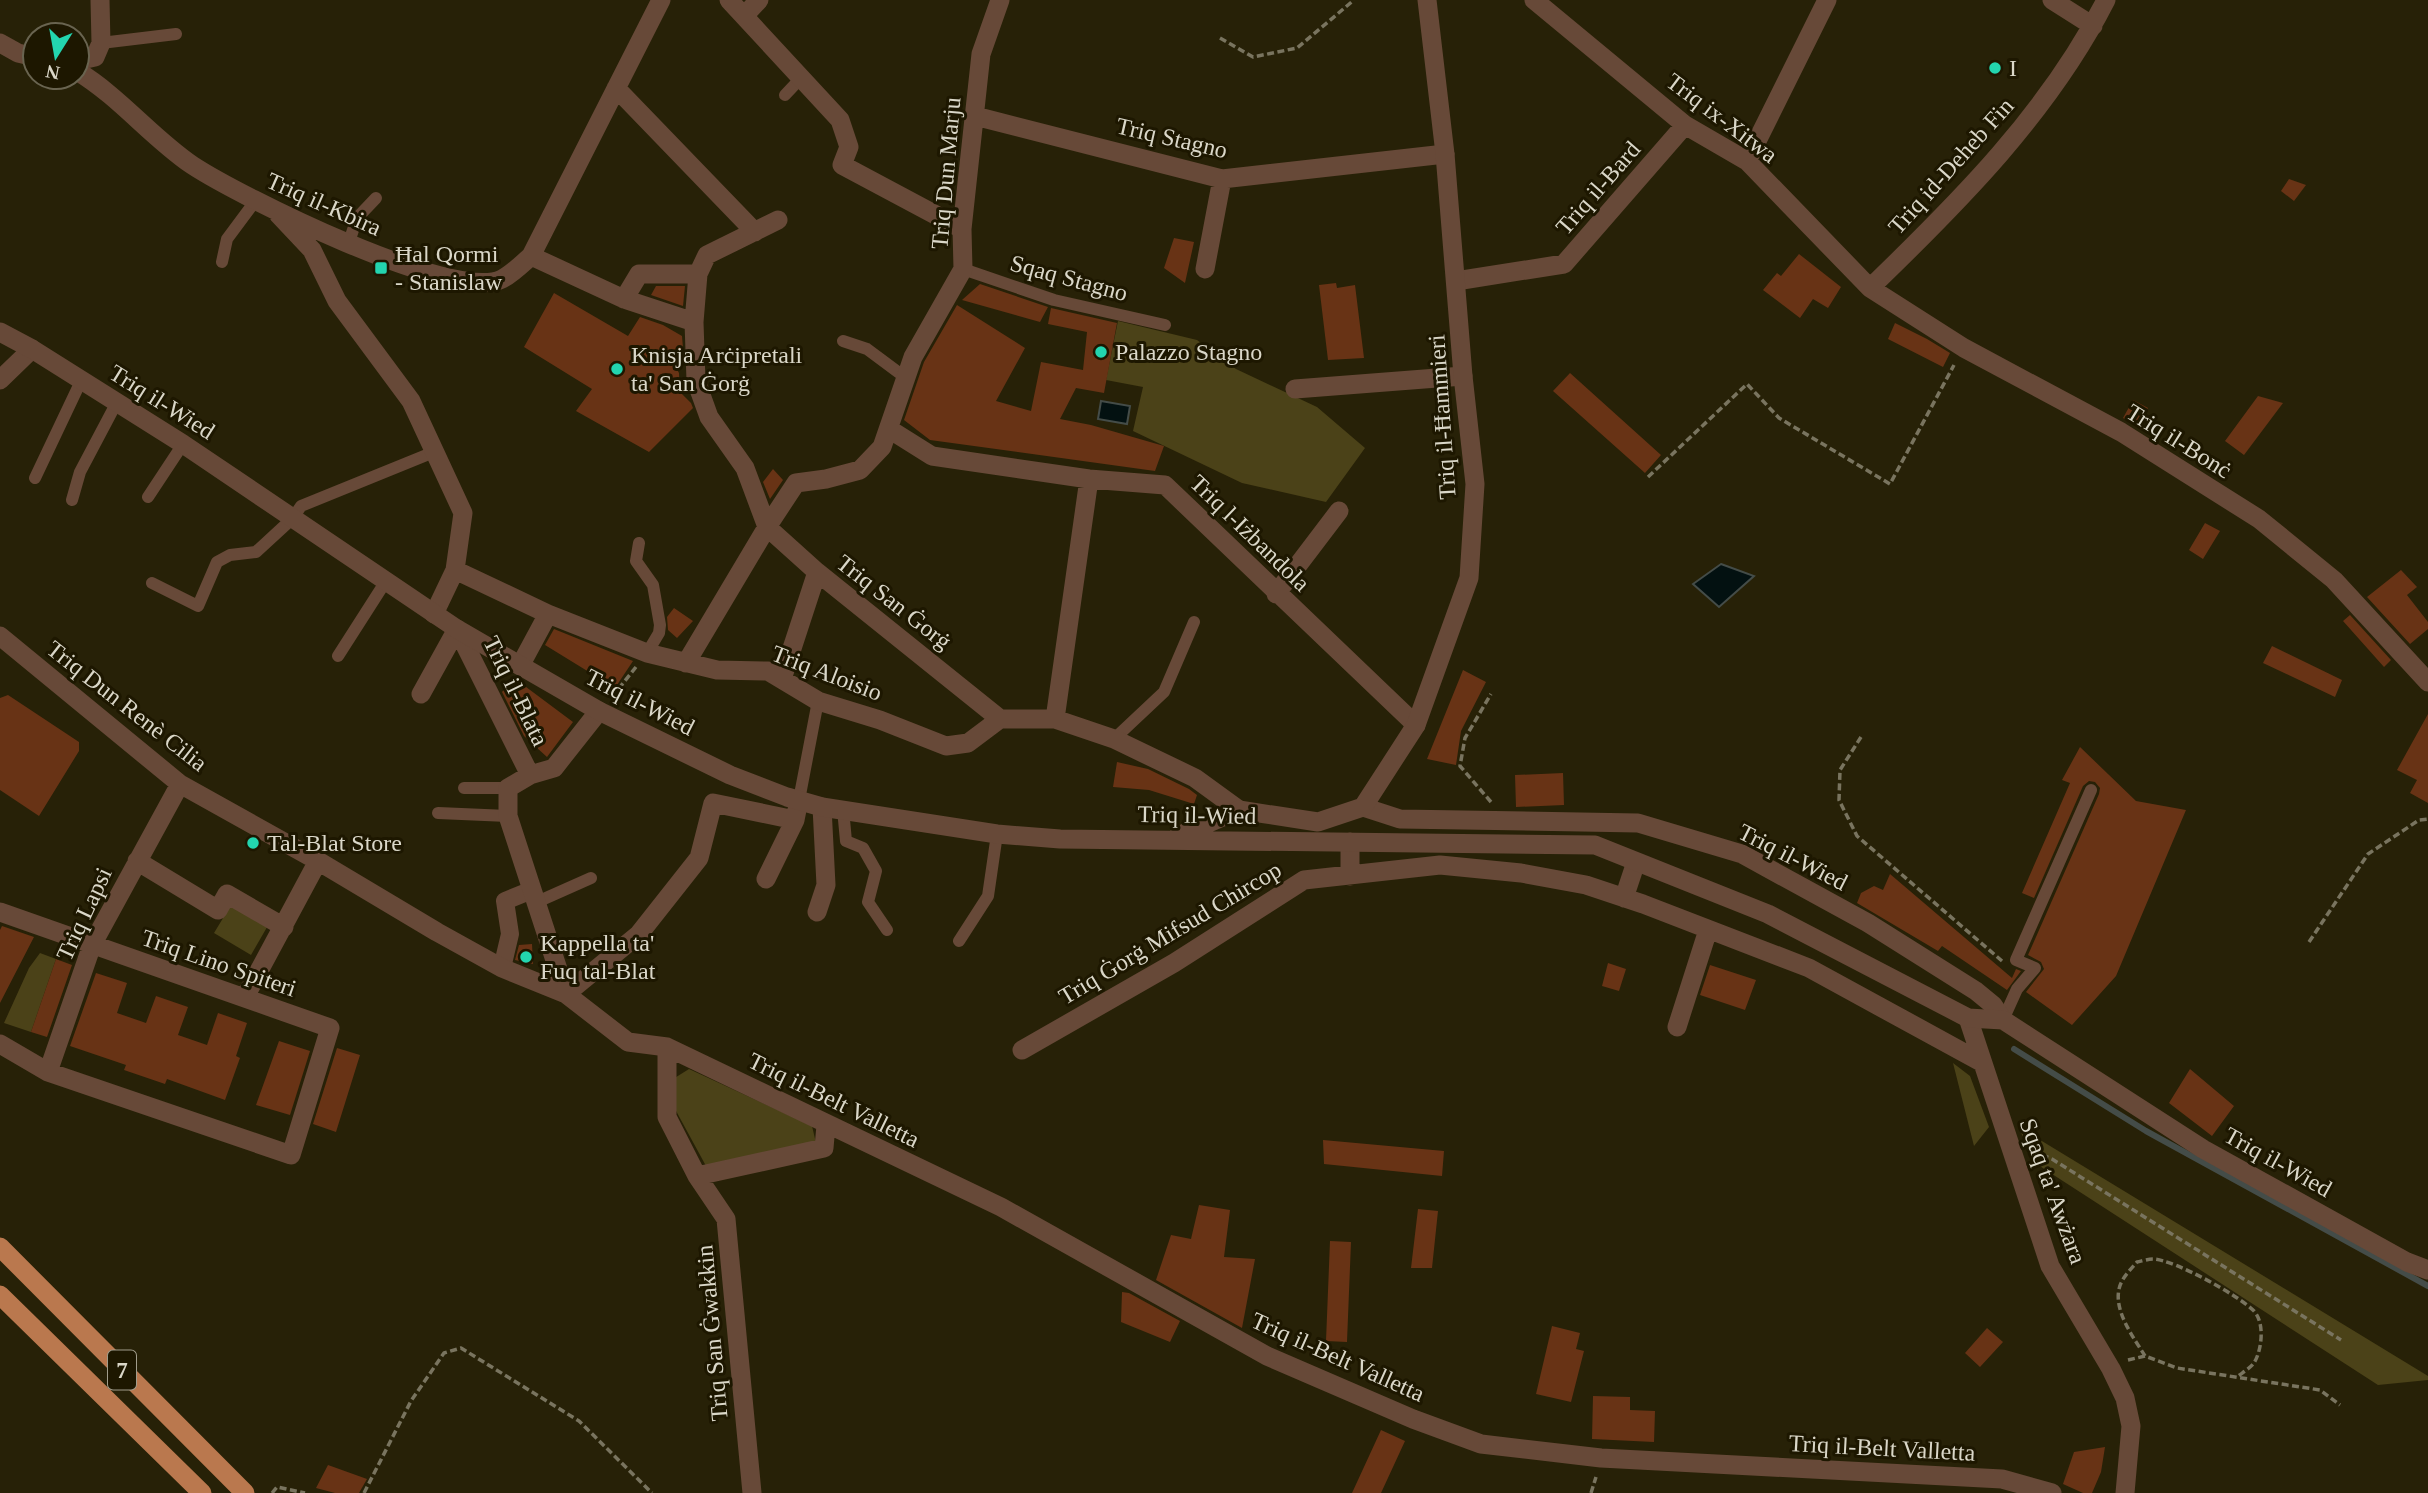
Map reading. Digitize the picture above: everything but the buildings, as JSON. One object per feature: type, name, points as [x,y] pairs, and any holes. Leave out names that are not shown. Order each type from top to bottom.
[{"type":"highway","name":"7","points":[[0,1247],[245,1493]]},
{"type":"highway","name":"7","points":[[0,1295],[202,1493]]},
{"type":"street","points":[[91,58],[95,57],[101,43],[100,0]]},
{"type":"street","points":[[661,0],[531,256],[624,299],[694,322]]},
{"type":"street","points":[[729,0],[840,120],[849,147],[842,165],[962,229]]},
{"type":"street","points":[[744,16],[759,0]]},
{"type":"street","name":"Triq Dun Marju","points":[[686,663],[766,527],[796,483],[860,470],[882,447],[913,357],[963,269],[962,229],[981,54],[1000,0]]},
{"type":"street","name":"Triq il-Ħammieri","points":[[1363,807],[1416,725],[1468,578],[1475,484],[1463,376],[1445,154],[1427,0]]},
{"type":"street","points":[[1747,161],[1827,0]]},
{"type":"street","points":[[2052,0],[2092,26]]},
{"type":"street","name":"Triq id-Deheb Fin","points":[[1870,288],[1962,197],[2037,108],[2092,26],[2106,0]]},
{"type":"street","name":"Triq ix-Xitwa","points":[[1543,2],[1685,125],[1747,161],[1870,288]]},
{"type":"street","points":[[0,43],[21,54]]},
{"type":"street","name":"Triq il-Kbira","points":[[91,80],[184,159],[264,204],[364,251],[441,276],[477,282],[501,280],[531,256]]},
{"type":"street","points":[[616,88],[755,232]]},
{"type":"street","name":"Triq Stagno","points":[[975,116],[1222,178],[1445,154]]},
{"type":"street","name":"Triq il-Bard","points":[[1456,281],[1564,264],[1685,125]]},
{"type":"street","points":[[1205,269],[1222,178]]},
{"type":"street","points":[[264,204],[312,250],[337,301],[411,401],[463,513],[455,570],[434,614]]},
{"type":"street","points":[[624,299],[639,274],[698,274],[707,255],[778,220]]},
{"type":"street","name":"Triq San Ġorġ","points":[[698,274],[694,322],[696,381],[709,417],[745,468],[766,527],[817,572],[1000,719]]},
{"type":"street","name":"Triq il-Bonċ","points":[[1870,288],[1964,348],[2121,432],[2259,519],[2334,580],[2428,682]]},
{"type":"street","name":"Triq il-Wied","points":[[0,332],[32,349],[183,444],[457,629],[598,711],[797,810],[822,807],[843,809],[997,834],[1060,839],[1595,845],[1768,914],[1968,1018],[2003,1020]]},
{"type":"street","points":[[0,380],[32,349]]},
{"type":"street","points":[[1295,389],[1463,376]]},
{"type":"street","name":"Triq l-Iżbandola","points":[[889,429],[932,456],[1089,480],[1165,485],[1416,725]]},
{"type":"street","points":[[1055,719],[1089,480]]},
{"type":"street","points":[[1276,594],[1339,511]]},
{"type":"street","name":"Triq Aloisio","points":[[455,570],[548,614],[647,653],[717,670],[768,671],[818,701],[880,720],[946,746],[968,743],[1000,719]]},
{"type":"street","points":[[782,679],[817,572]]},
{"type":"street","points":[[520,666],[548,614]]},
{"type":"street","points":[[421,694],[457,629]]},
{"type":"street","name":"Triq il-Blata","points":[[457,629],[530,775]]},
{"type":"street","name":"Triq Dun Renè Cilia","points":[[2,642],[180,784],[502,968],[566,994],[628,1042],[667,1047]]},
{"type":"street","name":"Triq il-Blata","points":[[508,788],[530,775],[554,768],[598,711]]},
{"type":"street","points":[[1000,719],[1055,719],[1114,739],[1195,778],[1239,810],[1318,822],[1363,807]]},
{"type":"street","name":"Triq Lapsi","points":[[48,1072],[92,945],[180,784]]},
{"type":"street","points":[[508,788],[508,816],[566,994],[639,934],[699,858],[713,803],[797,810],[766,879]]},
{"type":"street","points":[[817,912],[826,884],[822,807]]},
{"type":"street","name":"Triq il-Wied","points":[[1363,807],[1400,819],[1638,823],[1742,854],[1868,923],[1976,990],[1993,1005],[2003,1020],[2203,1149],[2395,1255],[2428,1270]]},
{"type":"street","points":[[1170,839],[1239,810]]},
{"type":"street","points":[[1350,842],[1350,876],[1440,865],[1521,873],[1586,885],[1624,898],[1809,968],[1982,1062]]},
{"type":"street","points":[[137,861],[218,910],[227,894],[284,927]]},
{"type":"street","points":[[245,997],[318,861]]},
{"type":"street","points":[[1624,898],[1636,862]]},
{"type":"street","name":"Triq Ġorġ Mifsud Chircop","points":[[1023,1050],[1174,963],[1304,880],[1350,876]]},
{"type":"street","points":[[502,968],[510,934],[505,901],[534,896]]},
{"type":"street","name":"Triq Lino Spiteri","points":[[0,912],[330,1028],[291,1155],[48,1072]]},
{"type":"street","points":[[1676,1027],[1709,930]]},
{"type":"street","name":"Sqaq ta' Awżara","points":[[1968,1018],[2050,1266],[2125,1398],[2131,1426],[2125,1493]]},
{"type":"street","points":[[0,1044],[48,1072]]},
{"type":"street","name":"Triq il-Belt Valletta","points":[[667,1047],[1002,1207],[1267,1356],[1413,1419],[1481,1444],[1601,1458],[2002,1479],[2052,1493]]},
{"type":"street","name":"Triq San Ġwakkin","points":[[667,1047],[667,1117],[697,1176],[726,1219],[752,1493]]},
{"type":"street","points":[[697,1176],[824,1148],[826,1125]]},
{"type":"lane","points":[[101,43],[176,34]]},
{"type":"lane","points":[[785,95],[801,78]]},
{"type":"lane","points":[[349,242],[357,218],[376,198]]},
{"type":"lane","points":[[222,262],[227,239],[264,204]]},
{"type":"lane","name":"Sqaq Stagno","points":[[963,269],[1054,300],[1165,325]]},
{"type":"lane","points":[[843,341],[867,349],[906,378]]},
{"type":"lane","points":[[35,478],[81,381]]},
{"type":"lane","points":[[72,500],[80,472],[117,402]]},
{"type":"lane","points":[[148,497],[183,444]]},
{"type":"lane","points":[[152,583],[198,606],[217,562],[230,555],[256,552],[301,506],[434,452]]},
{"type":"lane","points":[[639,544],[636,561],[653,585],[660,625],[659,633],[647,653]]},
{"type":"lane","points":[[338,656],[386,581]]},
{"type":"lane","points":[[1114,739],[1164,692],[1194,622]]},
{"type":"lane","points":[[797,810],[818,701]]},
{"type":"lane","points":[[464,788],[508,788]]},
{"type":"lane","points":[[2003,1020],[2017,989],[2035,968],[2016,960],[2091,790]]},
{"type":"lane","points":[[843,809],[846,841],[863,848],[876,871],[868,902],[887,930]]},
{"type":"lane","points":[[438,813],[508,816]]},
{"type":"lane","points":[[959,941],[988,896],[997,834]]},
{"type":"lane","points":[[534,896],[592,878]]},
{"type":"path","points":[[1220,38],[1252,57],[1297,48],[1354,0]]},
{"type":"path","points":[[1648,477],[1747,384],[1779,418],[1890,484],[1964,348]]},
{"type":"path","points":[[598,711],[647,653]]},
{"type":"path","points":[[1492,694],[1465,738],[1460,766],[1505,821]]},
{"type":"path","points":[[1861,737],[1840,770],[1839,800],[1857,836],[2024,980]]},
{"type":"path","points":[[2309,942],[2368,854],[2419,820],[2428,819]]},
{"type":"path","points":[[2007,1140],[2052,1160],[2342,1340]]},
{"type":"path","points":[[2145,1356],[2129,1329],[2118,1301],[2119,1287],[2137,1262],[2154,1259],[2179,1267],[2217,1285],[2255,1312],[2261,1326],[2260,1344],[2254,1363],[2237,1377]]},
{"type":"path","points":[[364,1493],[411,1401],[444,1353],[461,1348],[579,1421],[652,1493]]},
{"type":"path","points":[[2111,1370],[2126,1361],[2145,1356],[2177,1368],[2320,1390],[2340,1405]]},
{"type":"path","points":[[272,1493],[277,1488],[305,1493]]},
{"type":"shaded area","points":[[1118,321],[1197,340],[1236,369],[1317,407],[1365,448],[1326,502],[1242,483],[1133,431],[1143,387],[1106,380]]},
{"type":"shaded area","points":[[1101,401],[1130,406],[1127,424],[1098,419]]},
{"type":"shaded area","points":[[1721,564],[1754,576],[1719,607],[1693,584]]},
{"type":"shaded area","points":[[234,900],[270,922],[251,955],[214,933]]},
{"type":"shaded area","points":[[40,953],[56,959],[31,1032],[4,1023],[29,968]]},
{"type":"shaded area","points":[[1953,1063],[1970,1076],[1989,1127],[1974,1146]]},
{"type":"shaded area","points":[[689,1069],[812,1126],[816,1143],[706,1166],[675,1109],[673,1079]]},
{"type":"shaded area","points":[[2019,1127],[2428,1376],[2428,1380],[2378,1385],[2032,1161]]},
{"type":"waterway","points":[[2014,1049],[2146,1131],[2428,1286]]},
{"type":"place","name":"I","points":[[1995,68]]},
{"type":"place","name":"Ħal Qormi - Stanislaw","points":[[381,268]]},
{"type":"place","name":"Palazzo Stagno","points":[[1101,352]]},
{"type":"place","name":"Knisja Arċipretali ta' San Ġorġ","points":[[617,369]]},
{"type":"place","name":"Tal-Blat Store","points":[[253,843]]},
{"type":"place","name":"Kappella ta' Fuq tal-Blat","points":[[526,957]]}]
